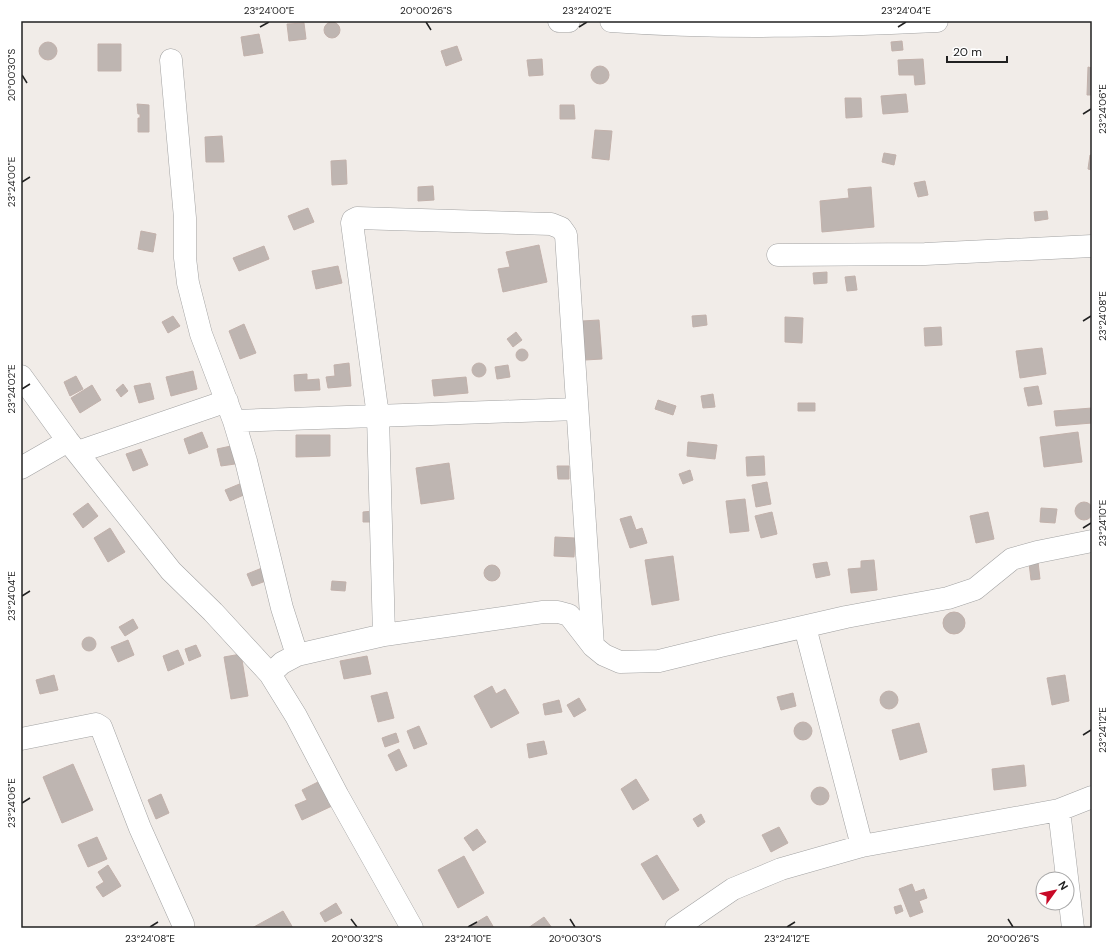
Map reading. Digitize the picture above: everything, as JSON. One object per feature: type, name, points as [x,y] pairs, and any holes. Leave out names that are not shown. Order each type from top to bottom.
[{"type":"street","points":[[559,21],[569,21]]},
{"type":"street","points":[[611,21],[845,25],[937,21]]},
{"type":"street","points":[[171,60],[186,218],[185,258],[188,283],[201,334],[234,420],[246,461],[282,608],[297,655]]},
{"type":"street","points":[[384,635],[378,416],[352,228],[353,220],[356,218],[551,224],[561,228],[566,235],[593,646]]},
{"type":"street","points":[[778,255],[925,254],[1092,246]]},
{"type":"street","points":[[21,376],[73,447],[171,571],[213,612],[270,674],[296,716],[412,928]]},
{"type":"street","points":[[21,468],[73,447],[227,401]]},
{"type":"street","points":[[234,420],[577,408]]},
{"type":"street","points":[[270,674],[282,663],[297,655],[384,635],[543,612],[558,612],[570,615],[593,646],[604,655],[620,662],[659,662],[720,646],[846,617],[948,598],[975,589],[1012,559],[1037,552],[1092,541]]},
{"type":"street","points":[[805,627],[862,846]]},
{"type":"street","points":[[21,739],[96,724],[101,727],[140,828],[183,924],[183,928]]},
{"type":"street","points":[[676,928],[733,889],[781,869],[862,846],[1059,810],[1092,797]]},
{"type":"street","points":[[1059,810],[1073,928]]},
{"type":"building","points":[[332,22],[339,27],[340,30],[335,37],[332,38],[325,33],[324,30],[329,23]]},
{"type":"building","points":[[304,23],[306,39],[289,41],[287,24]]},
{"type":"building","points":[[259,34],[263,53],[244,56],[241,37]]},
{"type":"building","points":[[902,41],[903,50],[892,51],[891,42]]},
{"type":"building","points":[[48,42],[54,45],[57,51],[54,57],[48,60],[42,57],[39,51],[42,45]]},
{"type":"building","points":[[98,44],[121,44],[121,71],[98,71]]},
{"type":"building","points":[[457,46],[462,60],[446,66],[441,51]]},
{"type":"building","points":[[542,59],[543,75],[529,76],[527,60]]},
{"type":"building","points":[[923,59],[925,84],[915,85],[914,75],[899,75],[898,60]]},
{"type":"building","points":[[600,66],[606,69],[609,75],[606,81],[600,84],[594,81],[591,75],[594,69]]},
{"type":"building","points":[[1088,67],[1092,68],[1092,95],[1087,95]]},
{"type":"building","points":[[906,94],[908,112],[883,114],[881,96]]},
{"type":"building","points":[[845,98],[861,98],[862,117],[846,118]]},
{"type":"building","points":[[137,104],[149,105],[149,132],[138,132],[138,118],[140,118],[140,114],[138,114]]},
{"type":"building","points":[[560,105],[574,105],[575,119],[560,119]]},
{"type":"building","points":[[595,130],[612,131],[609,160],[592,158]]},
{"type":"building","points":[[222,136],[224,162],[206,162],[205,137]]},
{"type":"building","points":[[884,153],[896,155],[894,165],[882,162]]},
{"type":"building","points":[[1090,155],[1092,155],[1092,170],[1088,169]]},
{"type":"building","points":[[346,160],[347,184],[332,185],[331,161]]},
{"type":"building","points":[[925,181],[928,195],[918,197],[914,183]]},
{"type":"building","points":[[433,186],[434,200],[418,201],[418,187]]},
{"type":"building","points":[[871,187],[874,227],[822,232],[820,201],[849,198],[848,189]]},
{"type":"building","points":[[308,208],[314,222],[294,230],[288,216]]},
{"type":"building","points":[[1047,211],[1048,219],[1035,221],[1034,212]]},
{"type":"building","points":[[141,231],[156,234],[153,252],[138,249]]},
{"type":"building","points":[[539,245],[547,282],[503,292],[498,269],[510,267],[506,252]]},
{"type":"building","points":[[264,246],[269,259],[239,271],[233,258]]},
{"type":"building","points":[[338,266],[342,283],[316,289],[312,271]]},
{"type":"building","points":[[827,272],[827,283],[814,284],[813,273]]},
{"type":"building","points":[[855,276],[857,290],[847,291],[845,277]]},
{"type":"building","points":[[706,315],[707,325],[693,327],[692,316]]},
{"type":"building","points":[[173,316],[180,326],[168,333],[162,322]]},
{"type":"building","points":[[785,317],[803,318],[802,343],[785,342]]},
{"type":"building","points":[[599,320],[602,359],[585,360],[582,321]]},
{"type":"building","points":[[244,324],[256,353],[240,359],[229,331]]},
{"type":"building","points":[[941,327],[942,345],[925,346],[924,328]]},
{"type":"building","points":[[516,332],[522,340],[513,347],[507,339]]},
{"type":"building","points":[[1042,348],[1046,374],[1020,378],[1016,351]]},
{"type":"building","points":[[524,349],[527,350],[527,360],[520,361],[517,360],[516,353],[517,350]]},
{"type":"building","points":[[349,363],[351,386],[328,388],[326,377],[335,376],[334,365]]},
{"type":"building","points":[[479,363],[484,365],[486,370],[484,375],[479,377],[474,375],[472,370],[474,365]]},
{"type":"building","points":[[508,365],[510,377],[497,379],[495,367]]},
{"type":"building","points":[[193,371],[197,389],[171,396],[166,377]]},
{"type":"building","points":[[307,374],[307,380],[319,379],[320,390],[295,391],[294,375]]},
{"type":"building","points":[[76,376],[83,389],[70,396],[64,382]]},
{"type":"building","points":[[466,377],[468,393],[434,396],[432,380]]},
{"type":"building","points":[[150,383],[154,399],[139,403],[134,386]]},
{"type":"building","points":[[123,384],[128,391],[121,397],[116,390]]},
{"type":"building","points":[[92,385],[101,400],[80,413],[71,398]]},
{"type":"building","points":[[1038,386],[1042,404],[1028,406],[1024,388]]},
{"type":"building","points":[[713,394],[715,407],[703,408],[701,396]]},
{"type":"building","points":[[658,400],[676,406],[673,415],[655,409]]},
{"type":"building","points":[[798,403],[815,403],[815,411],[798,411]]},
{"type":"building","points":[[1092,408],[1092,423],[1056,426],[1054,411]]},
{"type":"building","points":[[202,432],[208,447],[189,454],[184,439]]},
{"type":"building","points":[[1078,432],[1082,462],[1044,467],[1040,437]]},
{"type":"building","points":[[296,435],[330,435],[330,456],[296,457]]},
{"type":"building","points":[[688,442],[717,445],[715,459],[687,456]]},
{"type":"building","points":[[231,446],[235,464],[221,466],[217,449]]},
{"type":"building","points":[[141,449],[148,465],[133,471],[126,454]]},
{"type":"building","points":[[764,456],[765,475],[747,476],[746,457]]},
{"type":"building","points":[[449,463],[454,499],[421,504],[416,468]]},
{"type":"building","points":[[557,466],[569,466],[569,479],[558,479]]},
{"type":"building","points":[[690,470],[693,480],[683,484],[679,474]]},
{"type":"building","points":[[767,482],[771,504],[756,507],[752,485]]},
{"type":"building","points":[[242,483],[246,494],[230,501],[225,490]]},
{"type":"building","points":[[745,499],[749,531],[730,533],[726,501]]},
{"type":"building","points":[[1084,502],[1090,505],[1093,511],[1090,517],[1084,520],[1078,517],[1075,511],[1078,505]]},
{"type":"building","points":[[88,503],[98,516],[83,528],[73,514]]},
{"type":"building","points":[[1041,508],[1057,509],[1055,523],[1040,522]]},
{"type":"building","points":[[373,511],[373,522],[363,522],[363,512]]},
{"type":"building","points":[[772,512],[777,534],[761,538],[755,516]]},
{"type":"building","points":[[988,512],[994,539],[976,543],[970,516]]},
{"type":"building","points":[[631,516],[636,530],[642,528],[647,543],[630,548],[620,519]]},
{"type":"building","points":[[110,528],[125,552],[108,562],[94,538]]},
{"type":"building","points":[[555,537],[575,538],[574,557],[554,556]]},
{"type":"building","points":[[673,556],[679,600],[652,605],[645,560]]},
{"type":"building","points":[[874,560],[877,590],[851,593],[848,569],[861,568],[861,561]]},
{"type":"building","points":[[827,562],[830,575],[816,578],[813,564]]},
{"type":"building","points":[[1038,562],[1040,579],[1031,580],[1029,563]]},
{"type":"building","points":[[492,565],[498,567],[500,573],[498,579],[492,581],[486,579],[484,573],[486,567]]},
{"type":"building","points":[[262,568],[266,581],[252,586],[247,574]]},
{"type":"building","points":[[332,581],[346,582],[345,591],[331,590]]},
{"type":"building","points":[[954,612],[962,615],[965,623],[962,631],[954,634],[946,631],[943,623],[946,615]]},
{"type":"building","points":[[133,619],[138,628],[125,636],[119,627]]},
{"type":"building","points":[[89,637],[94,639],[96,644],[94,649],[89,651],[84,649],[82,644],[84,639]]},
{"type":"building","points":[[128,640],[134,655],[118,662],[111,647]]},
{"type":"building","points":[[196,645],[201,656],[189,661],[185,649]]},
{"type":"building","points":[[178,650],[184,664],[168,671],[163,656]]},
{"type":"building","points":[[241,654],[248,696],[231,699],[224,657]]},
{"type":"building","points":[[367,656],[371,674],[344,679],[340,661]]},
{"type":"building","points":[[54,675],[58,690],[40,694],[36,680]]},
{"type":"building","points":[[1065,675],[1069,701],[1052,705],[1047,678]]},
{"type":"building","points":[[492,686],[496,694],[505,689],[519,713],[491,728],[474,696]]},
{"type":"building","points":[[889,691],[895,694],[898,700],[895,706],[889,709],[883,706],[880,700],[883,694]]},
{"type":"building","points":[[387,692],[394,718],[378,722],[371,696]]},
{"type":"building","points":[[793,693],[796,706],[781,710],[777,697]]},
{"type":"building","points":[[579,698],[586,710],[574,717],[567,705]]},
{"type":"building","points":[[559,700],[562,712],[545,715],[543,704]]},
{"type":"building","points":[[803,722],[809,725],[812,731],[809,737],[803,740],[797,737],[794,731],[797,725]]},
{"type":"building","points":[[919,723],[927,752],[900,760],[892,730]]},
{"type":"building","points":[[419,726],[427,744],[414,749],[407,731]]},
{"type":"building","points":[[396,733],[399,742],[385,747],[382,738]]},
{"type":"building","points":[[544,741],[547,754],[529,758],[527,744]]},
{"type":"building","points":[[399,749],[407,766],[396,771],[388,755]]},
{"type":"building","points":[[73,764],[93,810],[62,823],[43,777]]},
{"type":"building","points":[[1024,765],[1026,786],[994,790],[992,769]]},
{"type":"building","points":[[636,779],[649,800],[633,810],[621,789]]},
{"type":"building","points":[[320,781],[332,806],[302,820],[295,805],[307,800],[302,790]]},
{"type":"building","points":[[820,787],[826,790],[829,796],[826,802],[820,805],[814,802],[811,796],[814,790]]},
{"type":"building","points":[[161,794],[169,813],[156,819],[148,800]]},
{"type":"building","points":[[701,814],[705,822],[698,827],[693,819]]},
{"type":"building","points":[[779,827],[788,843],[771,852],[762,835]]},
{"type":"building","points":[[477,829],[486,842],[473,851],[464,838]]},
{"type":"building","points":[[97,837],[107,859],[88,867],[78,845]]},
{"type":"building","points":[[657,855],[679,890],[663,900],[641,864]]},
{"type":"building","points":[[464,856],[484,893],[458,908],[438,870]]},
{"type":"building","points":[[108,865],[121,886],[103,897],[96,887],[104,882],[98,872]]},
{"type":"building","points":[[912,884],[915,892],[924,889],[927,898],[919,901],[923,912],[910,917],[899,889]]},
{"type":"building","points":[[336,903],[342,913],[325,922],[320,913]]},
{"type":"building","points":[[901,905],[903,911],[896,914],[894,907]]},
{"type":"building","points":[[283,911],[293,928],[252,928]]},
{"type":"building","points":[[487,916],[494,928],[467,928]]},
{"type":"building","points":[[544,917],[552,928],[528,928]]}]
